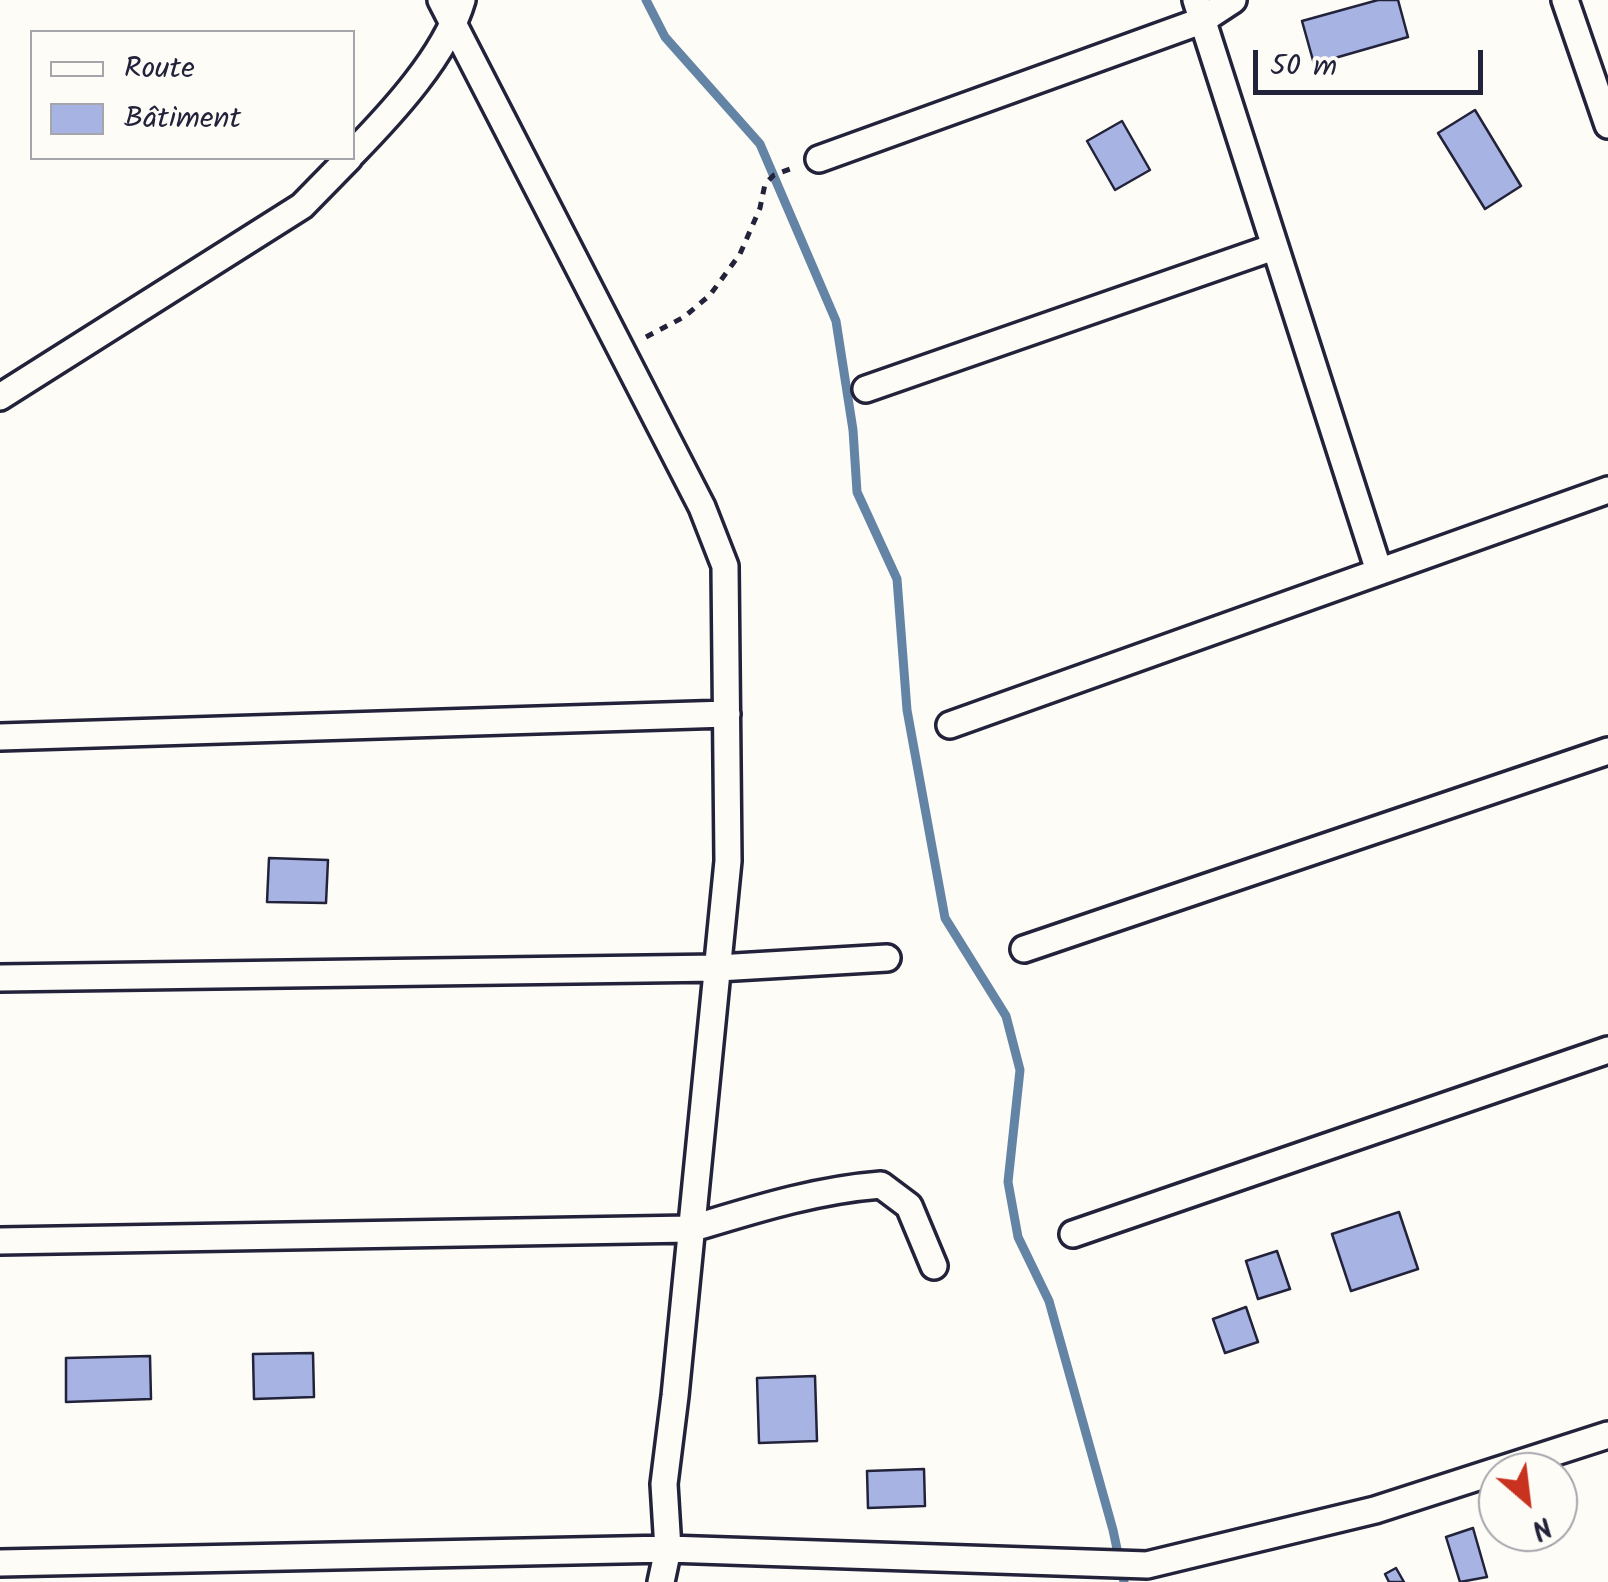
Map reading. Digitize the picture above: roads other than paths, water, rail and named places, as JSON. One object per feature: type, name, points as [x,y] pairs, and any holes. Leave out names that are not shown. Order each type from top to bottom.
[{"type":"street","points":[[441,0],[458,12],[621,350],[702,507],[725,566],[728,861],[664,1484],[668,1549],[662,1582]]},
{"type":"street","points":[[819,158],[1233,0]]},
{"type":"street","points":[[1565,0],[1608,126]]},
{"type":"street","points":[[1198,11],[1380,571]]},
{"type":"street","points":[[355,152],[376,129],[458,12]]},
{"type":"street","points":[[0,397],[302,206],[347,160]]},
{"type":"street","points":[[866,389],[1274,247]]},
{"type":"street","points":[[950,725],[1608,490]]},
{"type":"street","points":[[0,737],[726,714]]},
{"type":"street","points":[[1024,949],[1608,751]]},
{"type":"street","points":[[0,978],[718,968],[886,958]]},
{"type":"street","points":[[1073,1234],[1608,1050]]},
{"type":"street","points":[[0,1240],[690,1229],[788,1200],[881,1185],[909,1206],[934,1266]]},
{"type":"street","points":[[0,1563],[668,1549],[1146,1564],[1375,1510],[1608,1435]]},
{"type":"waterway","points":[[646,0],[665,37],[760,144],[836,321],[853,430],[857,492],[897,579],[907,710],[945,918],[1006,1016],[1020,1070],[1008,1182],[1018,1237],[1049,1301],[1124,1582]]}]
